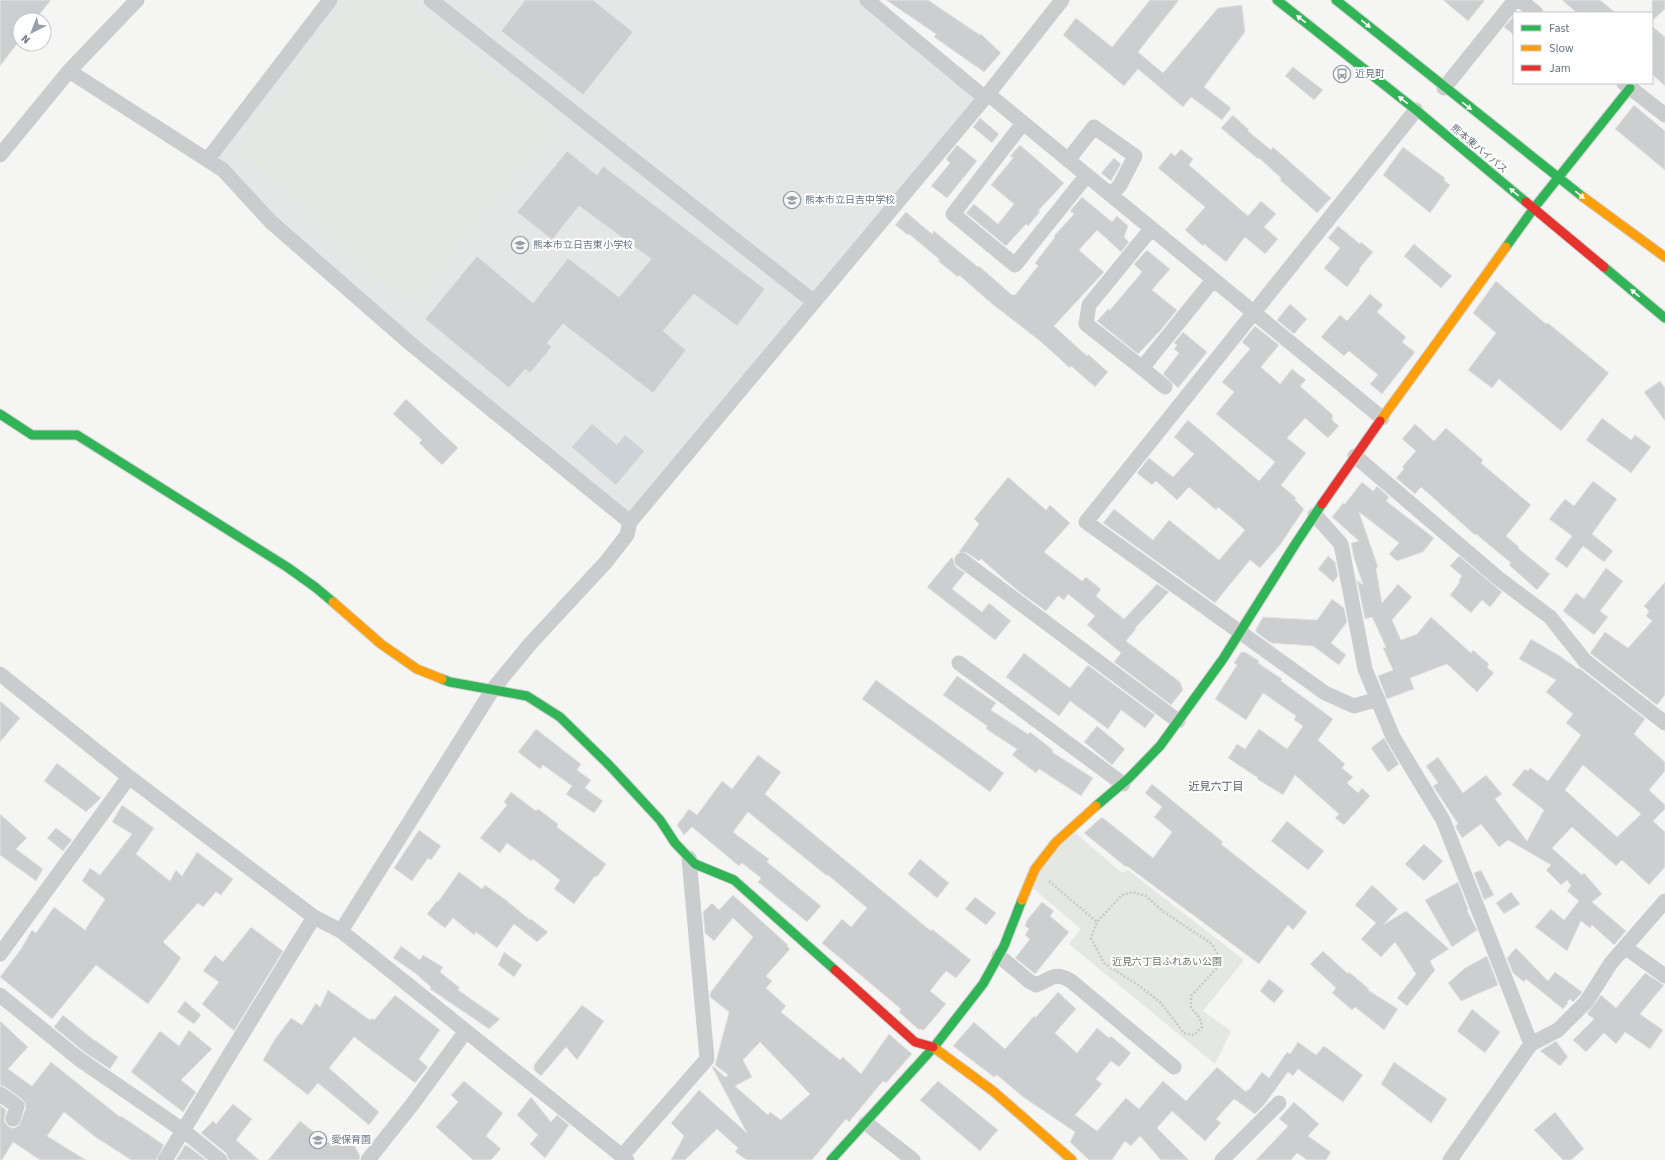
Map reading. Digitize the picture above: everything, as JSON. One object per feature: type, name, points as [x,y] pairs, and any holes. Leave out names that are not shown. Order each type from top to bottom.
[{"type":"main road","name":"熊本東バイパス","points":[[1277,0],[1416,110],[1665,318]]},
{"type":"main road","points":[[1336,0],[1558,178],[1599,210],[1665,257]]},
{"type":"main road","points":[[831,1160],[934,1047],[983,984],[1004,946],[1035,869],[1056,842],[1070,828],[1122,784],[1160,746],[1239,633],[1355,456],[1534,208],[1627,85]]},
{"type":"main road","points":[[1599,210],[1665,268]]},
{"type":"main road","points":[[0,414],[32,435],[77,435],[287,567],[315,587],[381,644],[417,669],[450,682],[527,696],[560,717],[610,766],[660,820],[675,843],[688,858],[695,864],[734,880],[915,1042],[934,1047],[992,1090],[1072,1160]]},
{"type":"street","points":[[0,155],[69,71],[137,0]]},
{"type":"street","points":[[208,159],[330,0]]},
{"type":"street","points":[[431,0],[814,302]]},
{"type":"street","points":[[867,0],[986,96],[1023,123],[1382,418]]},
{"type":"street","points":[[341,931],[492,689],[530,644],[606,562],[627,535],[630,522],[986,96],[1062,0]]},
{"type":"street","points":[[1444,88],[1515,0]]},
{"type":"street","points":[[1520,0],[1535,12]]},
{"type":"street","points":[[69,71],[223,170],[272,222],[407,341],[630,522]]},
{"type":"street","points":[[1627,85],[1665,115]]},
{"type":"street","points":[[1378,699],[1354,706],[1325,693],[1239,633],[1086,522],[1416,110]]},
{"type":"street","points":[[1023,123],[953,214],[1015,265],[1087,175]]},
{"type":"street","points":[[1068,160],[1094,127],[1135,156],[1120,185],[1111,195]]},
{"type":"street","points":[[1151,229],[1089,305],[1086,324],[1165,387]]},
{"type":"street","points":[[1142,368],[1213,280]]},
{"type":"street","points":[[1355,456],[1498,578],[1550,617],[1585,662],[1665,723]]},
{"type":"street","points":[[1315,515],[1341,544],[1365,669],[1393,737],[1443,820],[1531,1044]]},
{"type":"street","points":[[962,560],[1178,721]]},
{"type":"street","points":[[959,663],[1122,784]]},
{"type":"street","points":[[0,674],[129,777],[314,917],[341,931],[625,1158],[707,1059],[688,858]]},
{"type":"street","points":[[0,954],[129,777]]},
{"type":"street","points":[[1456,1157],[1531,1044],[1558,1030],[1586,1002],[1611,963],[1626,948],[1665,901]]},
{"type":"street","points":[[165,1160],[314,917]]},
{"type":"street","points":[[1626,948],[1665,976]]},
{"type":"street","points":[[999,956],[1036,985],[1054,976],[1062,976],[1071,981],[1174,1067]]},
{"type":"street","points":[[0,995],[79,1059],[184,1131],[220,1160]]},
{"type":"street","points":[[368,1160],[411,1106],[466,1031]]},
{"type":"street","points":[[0,1094],[17,1106],[13,1119]]},
{"type":"street","points":[[1222,1160],[1279,1103]]},
{"type":"street","points":[[866,1123],[913,1160]]},
{"type":"path","points":[[1035,869],[1097,922]]},
{"type":"path","points":[[1132,892],[1146,896],[1164,912],[1212,944],[1217,954],[1216,969],[1191,996],[1191,1008],[1200,1018],[1202,1027],[1194,1035],[1184,1033],[1161,1003],[1142,987],[1104,963],[1091,938],[1097,922],[1122,895],[1132,892]]},
{"type":"shaded area","name":"熊本市立日吉東小学校","points":[[330,0],[864,0],[985,98],[630,522],[412,345],[208,159]]},
{"type":"shaded area","points":[[592,424],[617,445],[625,435],[644,451],[616,485],[572,447]]},
{"type":"green space","points":[[351,0],[401,0],[554,125],[409,304],[241,149]]},
{"type":"green space","name":"近見六丁目ふれあい公園","points":[[1070,828],[1122,873],[1128,870],[1244,960],[1203,1011],[1231,1031],[1215,1064],[1069,944],[1081,929],[1029,885]]},
{"type":"building","points":[[0,0],[51,0],[41,12],[12,12],[12,50],[0,66]]},
{"type":"building","points":[[525,0],[593,0],[633,32],[583,95],[501,31]]},
{"type":"building","points":[[886,0],[928,0],[980,35],[981,34],[1001,53],[984,72],[934,37],[936,34]]},
{"type":"building","points":[[1150,0],[1179,0],[1138,52],[1163,73],[1218,8],[1242,5],[1245,32],[1204,87],[1231,108],[1222,120],[1191,97],[1183,107],[1138,69],[1124,86],[1063,35],[1076,18],[1112,47]]},
{"type":"building","points":[[1443,0],[1485,0],[1468,21]]},
{"type":"building","points":[[1562,0],[1600,0],[1615,12],[1576,12]]},
{"type":"building","points":[[1652,0],[1665,0],[1665,9],[1653,20]]},
{"type":"building","points":[[1513,17],[1513,34],[1504,27]]},
{"type":"building","points":[[1653,27],[1665,37],[1665,86],[1653,75]]},
{"type":"building","points":[[1293,67],[1323,90],[1314,100],[1285,76]]},
{"type":"building","points":[[1634,105],[1665,131],[1665,170],[1615,129]]},
{"type":"building","points":[[1233,115],[1249,130],[1248,131],[1271,150],[1273,147],[1331,198],[1317,213],[1280,180],[1281,178],[1259,158],[1258,159],[1221,128]]},
{"type":"building","points":[[980,118],[999,134],[992,143],[973,127]]},
{"type":"building","points":[[957,145],[977,161],[947,198],[931,186],[950,163],[946,159]]},
{"type":"building","points":[[1020,145],[1064,183],[1038,211],[1040,212],[1028,226],[1026,224],[1006,246],[966,213],[974,204],[998,224],[1014,204],[991,185],[1013,158],[1010,156]]},
{"type":"building","points":[[1403,147],[1445,178],[1444,180],[1450,185],[1430,213],[1383,175]]},
{"type":"building","points":[[1181,149],[1193,159],[1189,165],[1248,216],[1261,201],[1276,214],[1264,227],[1278,239],[1265,254],[1245,237],[1226,262],[1204,244],[1203,246],[1185,230],[1205,207],[1158,168],[1171,153],[1175,156]]},
{"type":"building","points":[[567,151],[597,175],[603,166],[765,289],[737,326],[694,294],[663,331],[686,350],[653,393],[563,324],[547,343],[552,347],[530,373],[525,369],[509,388],[425,319],[477,256],[533,303],[568,258],[619,297],[651,259],[579,206],[552,240],[517,212]]},
{"type":"building","points":[[1114,158],[1121,164],[1111,181],[1101,173]]},
{"type":"building","points":[[1082,197],[1112,222],[1117,216],[1128,226],[1124,237],[1129,242],[1121,252],[1097,230],[1079,250],[1104,272],[1054,326],[1087,356],[1088,354],[1108,372],[1095,387],[1071,366],[1070,368],[1040,341],[991,303],[959,275],[958,277],[938,261],[940,260],[909,234],[908,235],[895,225],[906,212],[932,234],[934,231],[978,267],[979,266],[1012,295],[1015,295],[1038,266],[1035,263],[1055,237],[1054,236],[1074,214],[1070,211]]},
{"type":"building","points":[[1338,226],[1360,244],[1361,242],[1373,252],[1347,287],[1324,268],[1340,248],[1328,238]]},
{"type":"building","points":[[1414,244],[1452,276],[1441,288],[1404,256]]},
{"type":"building","points":[[1147,250],[1170,269],[1152,290],[1177,310],[1160,331],[1138,354],[1097,321],[1108,309],[1110,310],[1142,272],[1134,264]]},
{"type":"building","points":[[1496,281],[1546,324],[1548,323],[1609,373],[1561,431],[1499,379],[1492,388],[1468,370],[1496,333],[1473,313]]},
{"type":"building","points":[[1370,294],[1383,305],[1377,312],[1406,337],[1402,342],[1415,352],[1382,394],[1370,384],[1378,375],[1349,351],[1344,356],[1321,337],[1340,315],[1347,321]]},
{"type":"building","points":[[1290,304],[1307,319],[1294,334],[1277,320]]},
{"type":"building","points":[[1255,326],[1279,345],[1261,367],[1280,384],[1292,369],[1306,380],[1300,386],[1333,415],[1332,420],[1339,426],[1328,438],[1305,418],[1287,438],[1306,453],[1281,485],[1296,498],[1295,500],[1304,509],[1280,545],[1260,568],[1250,560],[1215,603],[1103,523],[1114,509],[1153,540],[1169,520],[1219,560],[1245,530],[1218,507],[1216,510],[1189,487],[1177,500],[1156,481],[1152,485],[1137,473],[1149,458],[1173,477],[1194,454],[1174,437],[1188,420],[1259,481],[1275,462],[1216,414],[1234,392],[1222,382],[1250,349],[1242,342]]},
{"type":"building","points":[[1183,332],[1207,352],[1178,388],[1163,374],[1179,353],[1174,349],[1177,345],[1174,343]]},
{"type":"building","points":[[1660,381],[1665,388],[1665,421],[1644,392]]},
{"type":"building","points":[[406,399],[458,448],[442,465],[419,443],[422,440],[393,414]]},
{"type":"building","points":[[1602,418],[1631,440],[1635,435],[1651,447],[1631,473],[1586,440]]},
{"type":"building","points":[[1415,424],[1434,441],[1446,428],[1483,460],[1481,463],[1531,505],[1506,536],[1519,547],[1518,548],[1550,574],[1537,590],[1509,565],[1511,563],[1476,534],[1475,535],[1421,487],[1415,494],[1396,478],[1404,469],[1402,467],[1416,451],[1402,439]]},
{"type":"building","points":[[1008,477],[1046,510],[1050,505],[1070,523],[1044,552],[1082,581],[1086,577],[1101,589],[1096,596],[1124,619],[1157,584],[1169,592],[1135,628],[1136,629],[1126,641],[1180,682],[1183,690],[1171,705],[1114,662],[1121,653],[1087,625],[1095,616],[1068,594],[1064,600],[1058,596],[1046,611],[1018,591],[981,559],[979,561],[967,553],[959,552],[979,524],[974,519]]},
{"type":"building","points":[[1593,481],[1617,499],[1592,534],[1613,551],[1604,562],[1583,546],[1567,568],[1555,559],[1572,536],[1549,519],[1565,499],[1574,506]]},
{"type":"building","points":[[1362,482],[1373,491],[1377,486],[1389,497],[1386,501],[1434,538],[1423,552],[1397,561],[1389,554],[1399,543],[1359,512],[1378,567],[1376,568],[1382,603],[1398,584],[1412,597],[1392,620],[1401,640],[1417,634],[1431,617],[1471,653],[1473,650],[1489,664],[1487,667],[1494,673],[1477,692],[1447,664],[1410,678],[1414,689],[1387,699],[1378,676],[1393,670],[1383,648],[1386,647],[1372,617],[1365,619],[1357,580],[1363,585],[1354,558],[1351,543],[1359,541],[1332,517],[1343,503],[1345,504]]},
{"type":"building","points":[[1328,556],[1335,562],[1338,576],[1333,582],[1318,569]]},
{"type":"building","points":[[1459,556],[1502,592],[1490,607],[1482,600],[1471,613],[1450,595],[1460,582],[1459,580],[1462,576],[1450,566]]},
{"type":"building","points":[[952,557],[956,567],[965,573],[952,589],[982,612],[989,603],[1011,621],[995,640],[927,587]]},
{"type":"building","points":[[1606,568],[1623,581],[1600,611],[1608,617],[1594,635],[1563,611],[1576,593],[1584,599]]},
{"type":"building","points":[[1665,582],[1665,695],[1657,705],[1590,653],[1605,632],[1628,648],[1652,621],[1646,616],[1649,611],[1644,606]]},
{"type":"building","points":[[1332,599],[1344,608],[1347,622],[1331,643],[1346,655],[1339,665],[1313,646],[1271,643],[1256,632],[1256,629],[1263,617],[1317,620]]},
{"type":"building","points":[[1531,639],[1560,656],[1578,669],[1579,668],[1645,719],[1634,734],[1665,762],[1665,771],[1649,790],[1665,805],[1665,809],[1653,821],[1665,832],[1665,867],[1649,885],[1622,860],[1616,866],[1572,827],[1552,848],[1582,875],[1584,873],[1602,894],[1592,902],[1626,931],[1614,945],[1592,925],[1590,928],[1581,921],[1567,951],[1535,927],[1551,909],[1564,920],[1579,901],[1567,891],[1571,886],[1567,880],[1561,885],[1546,870],[1551,865],[1508,840],[1499,847],[1481,824],[1462,838],[1455,826],[1458,824],[1433,786],[1438,783],[1426,766],[1438,757],[1463,793],[1486,775],[1502,794],[1495,799],[1527,841],[1544,810],[1512,785],[1525,769],[1528,771],[1530,768],[1548,781],[1581,735],[1566,723],[1573,714],[1546,692],[1556,680],[1519,659]],"holes":[[[1583,765],[1641,814],[1617,837],[1565,790]]]},
{"type":"building","points":[[1241,652],[1245,652],[1259,661],[1258,663],[1282,679],[1281,681],[1333,719],[1318,740],[1345,764],[1342,768],[1353,777],[1347,783],[1358,793],[1362,788],[1370,796],[1344,825],[1335,818],[1339,814],[1295,775],[1283,795],[1257,779],[1258,778],[1228,758],[1237,744],[1245,749],[1259,729],[1287,749],[1303,726],[1294,720],[1296,716],[1263,693],[1246,720],[1215,699],[1237,665],[1234,663]]},
{"type":"building","points":[[1024,653],[1070,688],[1088,665],[1155,715],[1145,728],[1121,710],[1108,729],[1070,701],[1059,716],[1006,677]]},
{"type":"building","points":[[957,676],[996,703],[991,710],[1028,734],[1030,732],[1053,750],[1052,752],[1093,778],[1081,796],[1039,769],[1036,773],[1012,755],[1017,749],[986,729],[987,726],[943,695]]},
{"type":"building","points":[[876,680],[1004,773],[990,792],[862,699]]},
{"type":"building","points":[[0,701],[20,718],[0,742]]},
{"type":"building","points":[[1097,726],[1125,749],[1112,765],[1084,742]]},
{"type":"building","points":[[536,729],[581,764],[577,770],[591,780],[585,788],[603,801],[594,813],[566,794],[572,786],[543,765],[540,769],[518,752]]},
{"type":"building","points":[[1384,738],[1399,764],[1388,772],[1371,748]]},
{"type":"building","points":[[758,755],[781,772],[765,794],[931,931],[932,929],[971,960],[956,978],[946,971],[930,991],[946,1004],[924,1030],[918,1029],[899,1012],[901,1009],[822,943],[842,919],[851,927],[867,908],[828,875],[827,876],[748,812],[733,832],[769,859],[767,862],[821,906],[807,922],[758,882],[761,878],[742,863],[739,866],[692,827],[684,835],[677,825],[689,809],[697,815],[722,781],[732,789]]},
{"type":"building","points":[[57,763],[101,798],[86,812],[44,781]]},
{"type":"building","points":[[1152,784],[1223,842],[1221,844],[1307,912],[1293,930],[1288,925],[1259,964],[1127,866],[1126,867],[1084,833],[1102,817],[1153,858],[1172,832],[1154,817],[1162,807],[1145,793]]},
{"type":"building","points":[[511,792],[536,811],[538,809],[558,824],[557,827],[606,864],[574,904],[554,889],[560,880],[533,859],[531,861],[507,843],[500,853],[480,838],[507,805],[504,802]]},
{"type":"building","points":[[122,805],[154,828],[136,854],[170,881],[176,870],[182,876],[197,852],[233,879],[221,895],[216,892],[203,907],[198,903],[163,942],[181,958],[148,1004],[96,965],[52,1019],[0,977],[21,949],[32,930],[36,933],[54,907],[85,930],[105,899],[82,881],[90,868],[100,875],[132,834],[112,822]]},
{"type":"building","points":[[0,814],[27,838],[16,849],[43,869],[36,881],[0,855]]},
{"type":"building","points":[[1287,821],[1324,851],[1308,870],[1271,841]]},
{"type":"building","points":[[56,828],[72,840],[63,851],[47,838]]},
{"type":"building","points":[[419,830],[441,846],[431,860],[428,858],[412,881],[394,868]]},
{"type":"building","points":[[1424,844],[1443,861],[1424,881],[1405,864]]},
{"type":"building","points":[[920,859],[949,883],[937,898],[908,874]]},
{"type":"building","points":[[1481,870],[1494,895],[1484,900],[1474,873]]},
{"type":"building","points":[[459,872],[482,889],[485,885],[548,932],[537,942],[514,924],[497,948],[476,932],[474,935],[453,918],[445,928],[427,914],[437,901],[438,902]]},
{"type":"building","points":[[1458,882],[1468,909],[1467,910],[1477,930],[1452,947],[1425,900]]},
{"type":"building","points":[[1372,885],[1398,909],[1383,925],[1406,911],[1449,949],[1430,961],[1435,970],[1407,1006],[1397,998],[1416,974],[1395,942],[1381,957],[1361,939],[1376,923],[1355,905]]},
{"type":"building","points":[[1511,892],[1520,904],[1504,914],[1496,903]]},
{"type":"building","points":[[733,895],[788,945],[787,946],[790,949],[766,976],[772,981],[766,988],[786,1006],[781,1012],[840,1060],[843,1057],[861,1074],[889,1034],[912,1054],[886,1083],[883,1081],[849,1122],[846,1119],[812,1160],[747,1160],[735,1152],[738,1148],[717,1129],[685,1160],[671,1160],[684,1136],[671,1123],[699,1090],[747,1133],[712,1067],[713,1066],[725,1077],[728,1075],[715,1065],[729,1012],[710,997],[710,993],[753,937],[733,918],[714,941],[705,933],[703,912],[712,903],[719,910]],"holes":[[[760,1042],[810,1094],[781,1120],[770,1112],[768,1115],[735,1086],[752,1077],[743,1060]]]},
{"type":"building","points":[[975,897],[996,913],[986,925],[965,909]]},
{"type":"building","points":[[1042,902],[1054,911],[1050,916],[1069,932],[1035,974],[1015,958],[1030,939],[1025,935],[1029,929],[1025,926],[1027,920]]},
{"type":"building","points":[[251,927],[283,951],[234,1031],[202,1004],[219,982],[203,971],[215,955],[223,962]]},
{"type":"building","points":[[401,946],[420,960],[423,955],[443,967],[440,972],[460,988],[458,990],[500,1019],[489,1029],[430,989],[431,987],[415,973],[393,958]]},
{"type":"building","points":[[1516,948],[1548,981],[1555,972],[1582,992],[1573,1002],[1570,999],[1563,1009],[1526,979],[1524,982],[1513,973],[1507,958]]},
{"type":"building","points":[[1323,951],[1348,974],[1349,972],[1369,989],[1368,990],[1398,1009],[1384,1030],[1355,1007],[1352,1010],[1332,993],[1336,988],[1310,964]]},
{"type":"building","points":[[504,952],[522,965],[514,977],[498,965]]},
{"type":"building","points":[[1487,956],[1498,985],[1461,1001],[1448,983],[1465,968]]},
{"type":"building","points":[[1645,973],[1664,985],[1640,1014],[1663,1030],[1650,1049],[1625,1032],[1616,1044],[1604,1033],[1586,1052],[1573,1040],[1594,1019],[1587,1014],[1601,995],[1616,1008]]},
{"type":"building","points":[[1269,979],[1284,991],[1274,1003],[1260,991]]},
{"type":"building","points":[[328,990],[370,1020],[372,1018],[374,1020],[395,995],[440,1030],[419,1059],[428,1067],[415,1083],[354,1037],[329,1068],[379,1112],[369,1125],[318,1083],[308,1095],[263,1060],[275,1039],[291,1018],[302,1025],[316,1003],[320,1007]]},
{"type":"building","points":[[1058,992],[1076,1009],[1055,1033],[1077,1053],[1097,1028],[1109,1038],[1111,1036],[1131,1053],[1119,1067],[1111,1061],[1096,1079],[1102,1084],[1075,1115],[1097,1131],[1126,1098],[1139,1109],[1163,1081],[1186,1101],[1217,1067],[1246,1092],[1262,1072],[1269,1078],[1287,1052],[1290,1054],[1298,1042],[1316,1055],[1324,1046],[1363,1075],[1343,1102],[1298,1069],[1293,1076],[1288,1072],[1264,1105],[1255,1114],[1234,1099],[1216,1119],[1221,1123],[1205,1141],[1172,1111],[1157,1128],[1189,1160],[1161,1160],[1140,1136],[1131,1146],[1125,1141],[1112,1160],[1089,1160],[1070,1142],[1075,1132],[1023,1097],[997,1075],[994,1077],[953,1046],[974,1022],[1005,1049],[1034,1016],[1035,1018]]},
{"type":"building","points":[[185,1001],[201,1015],[194,1024],[177,1012]]},
{"type":"building","points":[[582,1005],[604,1021],[577,1060],[566,1047],[541,1076],[534,1070],[534,1065]]},
{"type":"building","points":[[1472,1009],[1500,1032],[1485,1053],[1457,1031]]},
{"type":"building","points":[[63,1015],[95,1041],[118,1057],[110,1069],[84,1052],[54,1027]]},
{"type":"building","points":[[0,1021],[28,1047],[8,1069],[32,1086],[51,1062],[120,1117],[121,1116],[164,1145],[156,1160],[131,1160],[94,1136],[64,1112],[47,1136],[86,1160],[40,1160],[13,1142],[2,1160],[0,1160],[0,1105],[6,1110],[4,1121],[11,1128],[15,1128],[19,1125],[26,1108],[22,1099],[0,1085]]},
{"type":"building","points":[[189,1030],[212,1049],[181,1080],[196,1092],[183,1112],[131,1072],[160,1031],[179,1046]]},
{"type":"building","points":[[1556,1041],[1568,1057],[1560,1066],[1540,1051]]},
{"type":"building","points":[[1394,1062],[1447,1099],[1431,1123],[1381,1084]]},
{"type":"building","points":[[464,1081],[503,1113],[486,1136],[501,1149],[491,1160],[473,1160],[436,1127],[458,1102],[451,1095]]},
{"type":"building","points":[[938,1081],[998,1130],[980,1151],[920,1100]]},
{"type":"building","points":[[531,1097],[551,1122],[557,1115],[569,1125],[545,1158],[530,1144],[538,1135],[517,1115]]},
{"type":"building","points":[[1294,1102],[1319,1124],[1308,1136],[1331,1152],[1326,1160],[1307,1160],[1297,1153],[1291,1160],[1256,1160],[1288,1126],[1279,1119]]},
{"type":"building","points":[[233,1104],[252,1119],[236,1140],[259,1160],[229,1160],[226,1153],[201,1133],[213,1121],[216,1124]]},
{"type":"building","points":[[1555,1112],[1584,1149],[1571,1160],[1563,1160],[1534,1130]]},
{"type":"building","points":[[300,1121],[327,1142],[353,1143],[360,1156],[359,1160],[268,1160]]},
{"type":"building","points":[[185,1145],[188,1146],[206,1160],[176,1160]]},
{"type":"traffic: fast","points":[[1277,0],[1416,110],[1526,202]]},
{"type":"traffic: fast","points":[[1336,0],[1583,197]]},
{"type":"traffic: fast","points":[[1506,247],[1534,208],[1630,88]]},
{"type":"traffic: fast","points":[[1604,267],[1665,318]]},
{"type":"traffic: fast","points":[[0,414],[32,435],[77,435],[287,567],[333,602]]},
{"type":"traffic: fast","points":[[1096,806],[1129,778],[1160,746],[1223,659],[1322,504]]},
{"type":"traffic: fast","points":[[442,679],[450,682],[527,696],[560,717],[610,766],[660,820],[675,843],[695,864],[734,880],[835,970]]},
{"type":"traffic: fast","points":[[831,1160],[934,1047],[983,984],[1004,946],[1022,900]]},
{"type":"traffic: slow","points":[[1583,197],[1665,257]]},
{"type":"traffic: slow","points":[[1380,421],[1506,247]]},
{"type":"traffic: slow","points":[[333,602],[381,644],[417,669],[442,679]]},
{"type":"traffic: slow","points":[[1022,900],[1035,869],[1056,842],[1096,806]]},
{"type":"traffic: slow","points":[[933,1047],[993,1091],[1072,1160]]},
{"type":"traffic: jam","points":[[1526,202],[1604,267]]},
{"type":"traffic: jam","points":[[1322,504],[1380,421]]},
{"type":"traffic: jam","points":[[835,970],[915,1042],[933,1047]]},
{"type":"place","name":"近見町","points":[[1342,74]]},
{"type":"place","name":"熊本市立日吉中学校","points":[[792,200]]},
{"type":"place","name":"熊本市立日吉東小学校","points":[[520,245]]},
{"type":"place","name":"愛保育園","points":[[318,1140]]},
{"type":"district","name":"近見六丁目","points":[[1216,786]]}]
